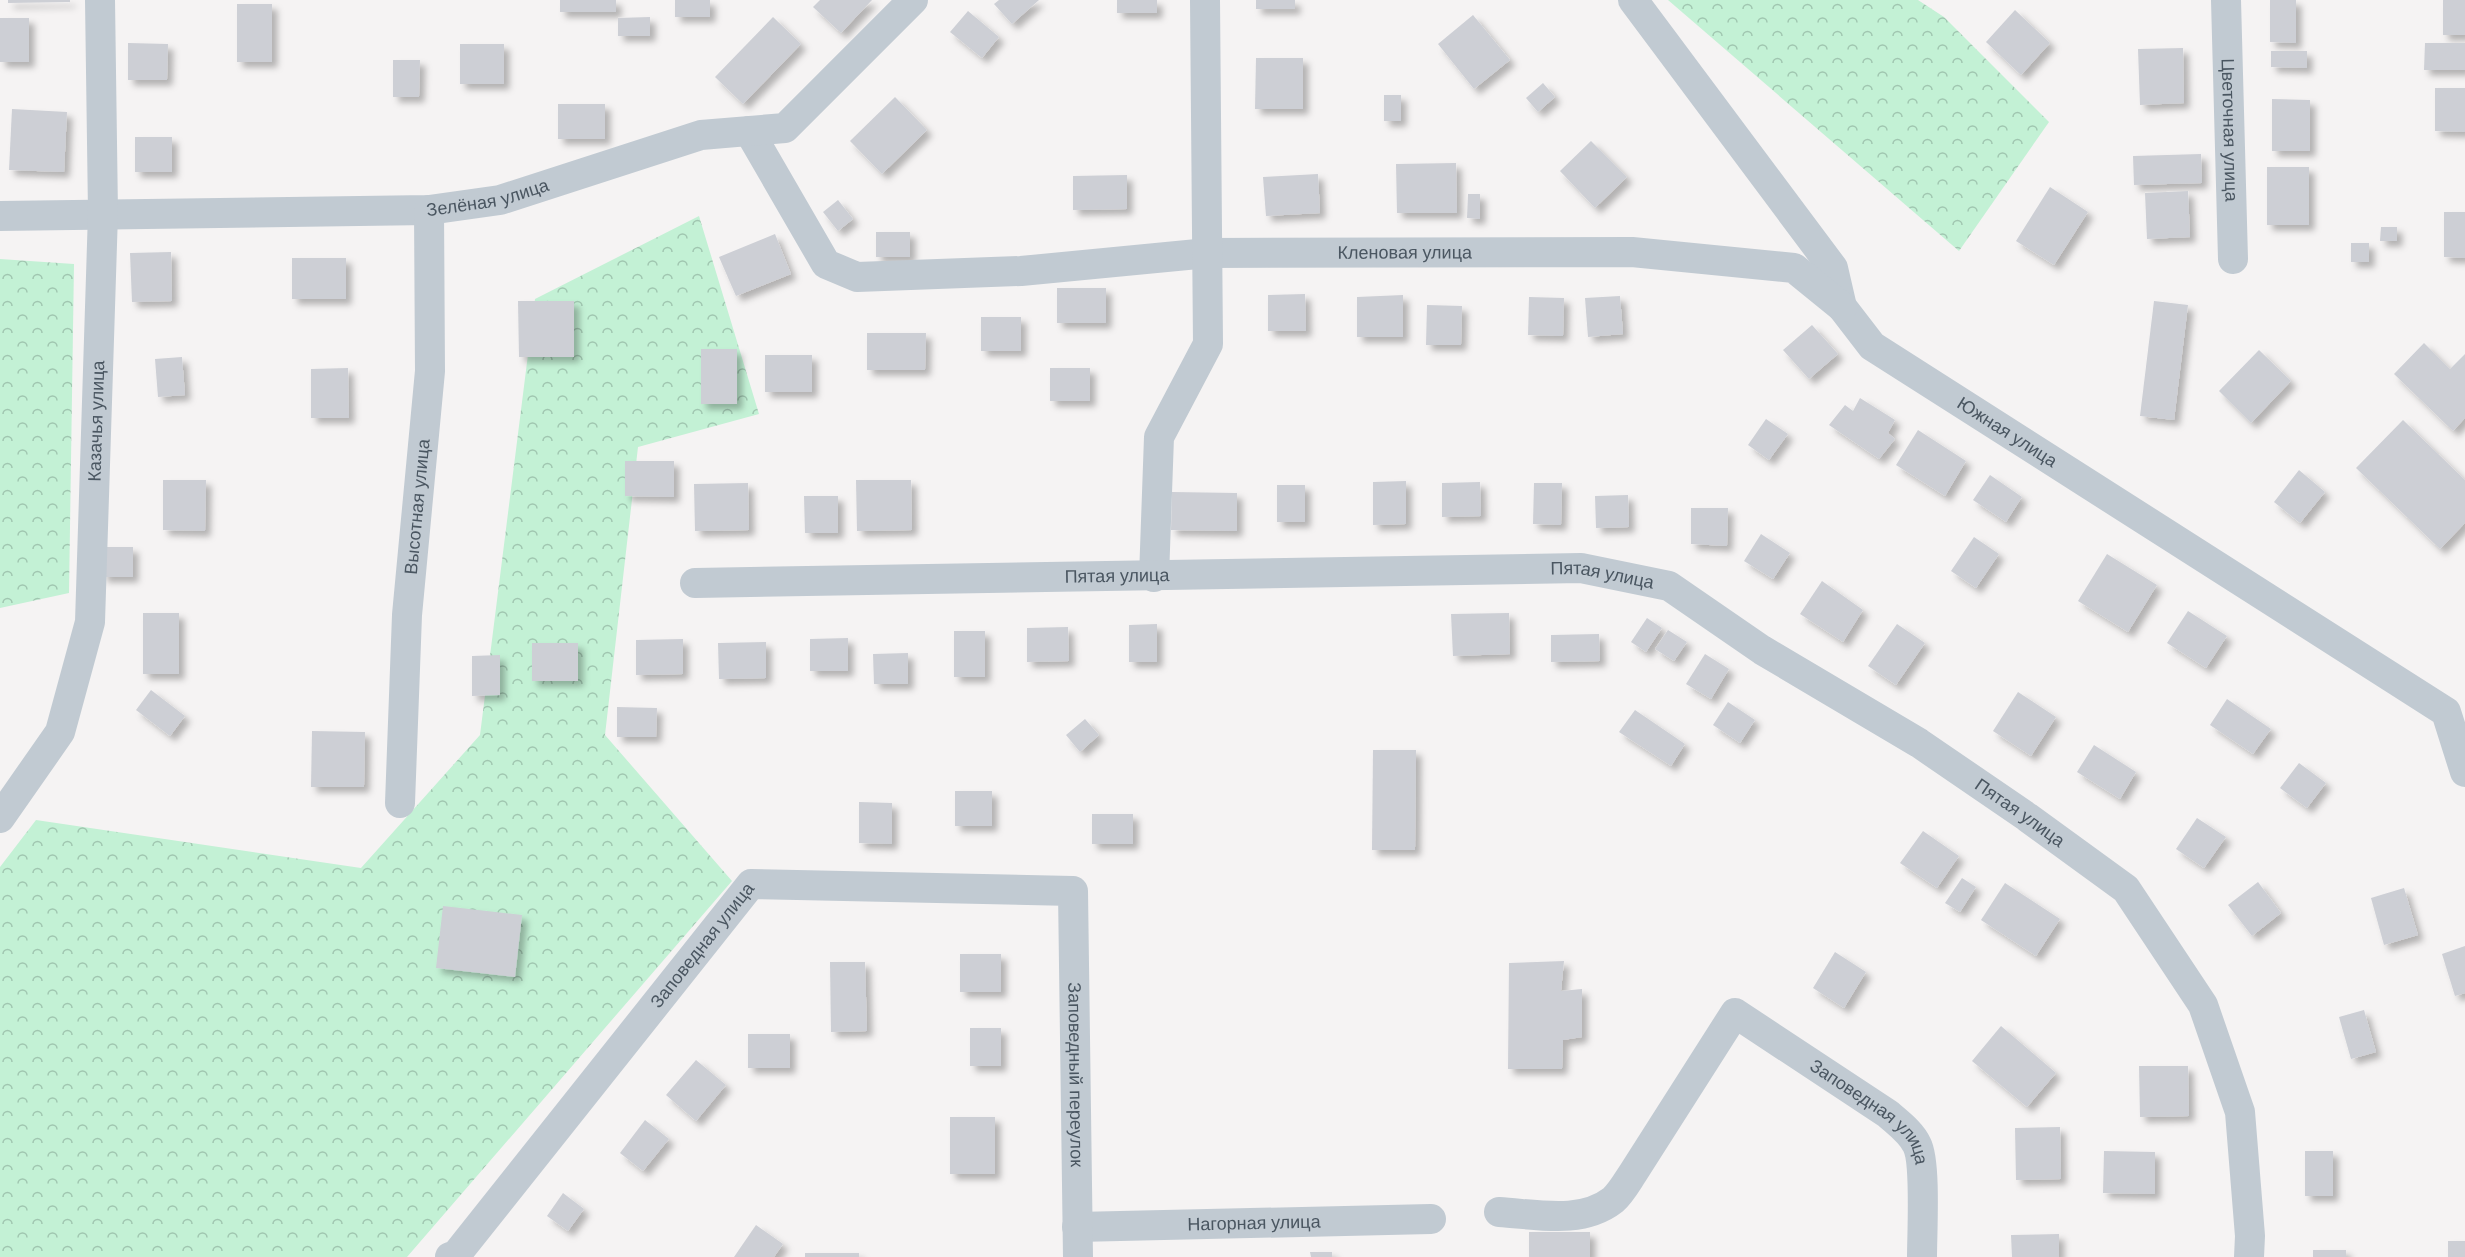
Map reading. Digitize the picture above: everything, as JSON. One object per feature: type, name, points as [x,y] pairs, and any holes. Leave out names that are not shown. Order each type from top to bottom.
[{"type":"street","name":"Казачья улица","points":[[0,818],[60,732],[90,622],[103,213],[100,0]]},
{"type":"street","name":"Зелёная улица","points":[[0,216],[429,210],[501,200],[701,135],[785,128],[913,0]]},
{"type":"street","points":[[1154,577],[1159,437],[1208,344],[1205,0]]},
{"type":"street","name":"Южная улица","points":[[1633,0],[1833,268],[1842,307],[1872,346],[2456,710],[2465,772]]},
{"type":"street","name":"Цветочная улица","points":[[2226,0],[2233,260]]},
{"type":"street","name":"Кленовая улица","points":[[749,131],[826,264],[857,277],[1021,271],[1208,253],[1632,252],[1794,268],[1842,307]]},
{"type":"street","name":"Высотная улица","points":[[400,803],[407,615],[430,371],[429,210]]},
{"type":"street","name":"Пятая улица","points":[[695,583],[1581,568],[1669,586],[1762,650],[1919,742],[2126,889],[2203,1005],[2240,1112],[2250,1236],[2249,1257]]},
{"type":"street","name":"Заповедная улица","points":[[450,1257],[456,1255],[751,884],[1073,891]]},
{"type":"street","name":"Заповедный переулок","points":[[1073,891],[1078,1257]]},
{"type":"street","name":"Заповедная улица","points":[[1499,1212],[1573,1216],[1597,1209],[1614,1199],[1735,1013],[1888,1114],[1904,1127],[1918,1145],[1922,1163],[1922,1257]]},
{"type":"street","name":"Нагорная улица","points":[[1077,1227],[1431,1219]]},
{"type":"green space","points":[[1668,0],[1918,0],[1944,17],[2049,122],[1959,251]]},
{"type":"green space","points":[[699,216],[759,414],[638,447],[605,735],[732,881],[407,1257],[0,1257],[0,867],[36,820],[361,868],[480,735],[535,299]]},
{"type":"green space","points":[[0,259],[74,264],[69,593],[0,608]]},
{"type":"building","points":[[8,0],[70,0],[70,2],[8,3]]},
{"type":"building","points":[[560,0],[616,0],[616,12],[560,12]]},
{"type":"building","points":[[675,0],[710,0],[710,17],[675,17]]},
{"type":"building","points":[[820,0],[872,0],[841,33],[813,7]]},
{"type":"building","points":[[999,0],[1039,0],[1012,24],[994,4]]},
{"type":"building","points":[[1117,0],[1157,0],[1157,13],[1117,13]]},
{"type":"building","points":[[1256,0],[1295,0],[1295,9],[1256,9]]},
{"type":"building","points":[[2270,0],[2296,0],[2296,43],[2270,42]]},
{"type":"building","points":[[2443,0],[2465,0],[2465,35],[2443,35]]},
{"type":"building","points":[[237,4],[272,4],[272,62],[237,62]]},
{"type":"building","points":[[2015,10],[2050,43],[2021,75],[1986,42]]},
{"type":"building","points":[[968,11],[999,37],[982,58],[950,32]]},
{"type":"building","points":[[1473,15],[1510,60],[1474,89],[1438,44]]},
{"type":"building","points":[[650,17],[650,36],[618,36],[618,18]]},
{"type":"building","points":[[773,17],[801,44],[743,104],[715,77]]},
{"type":"building","points":[[0,18],[29,18],[29,62],[0,62]]},
{"type":"building","points":[[128,43],[168,44],[167,80],[128,80]]},
{"type":"building","points":[[2425,43],[2465,43],[2465,70],[2424,70]]},
{"type":"building","points":[[460,44],[504,44],[504,84],[460,84]]},
{"type":"building","points":[[2183,48],[2184,103],[2140,105],[2138,49]]},
{"type":"building","points":[[2271,51],[2307,51],[2307,68],[2271,67]]},
{"type":"building","points":[[1256,58],[1303,58],[1303,109],[1255,109]]},
{"type":"building","points":[[393,60],[420,60],[419,97],[393,97]]},
{"type":"building","points":[[1543,83],[1555,97],[1538,112],[1526,98]]},
{"type":"building","points":[[2435,88],[2465,88],[2465,132],[2435,131]]},
{"type":"building","points":[[1384,95],[1401,95],[1401,121],[1384,121]]},
{"type":"building","points":[[895,97],[927,130],[882,174],[850,141]]},
{"type":"building","points":[[2272,99],[2310,100],[2310,151],[2272,151]]},
{"type":"building","points":[[558,104],[605,104],[605,139],[558,139]]},
{"type":"building","points":[[12,109],[67,112],[64,172],[9,170]]},
{"type":"building","points":[[135,137],[172,137],[172,172],[135,172]]},
{"type":"building","points":[[1591,141],[1627,177],[1595,208],[1560,171]]},
{"type":"building","points":[[2201,154],[2202,183],[2134,185],[2133,156]]},
{"type":"building","points":[[1456,163],[1457,213],[1397,213],[1396,164]]},
{"type":"building","points":[[2267,167],[2309,167],[2309,225],[2267,225]]},
{"type":"building","points":[[1318,174],[1320,213],[1266,216],[1263,177]]},
{"type":"building","points":[[1127,175],[1127,209],[1073,210],[1073,176]]},
{"type":"building","points":[[2050,187],[2088,212],[2054,265],[2016,241]]},
{"type":"building","points":[[2188,191],[2190,237],[2147,239],[2145,193]]},
{"type":"building","points":[[1468,194],[1480,194],[1480,219],[1467,218]]},
{"type":"building","points":[[838,200],[853,219],[838,231],[823,212]]},
{"type":"building","points":[[2444,212],[2465,212],[2465,258],[2444,257]]},
{"type":"building","points":[[2381,227],[2397,227],[2397,241],[2380,241]]},
{"type":"building","points":[[876,232],[910,232],[910,257],[876,257]]},
{"type":"building","points":[[775,234],[791,274],[736,296],[719,257]]},
{"type":"building","points":[[2351,243],[2369,243],[2369,262],[2351,262]]},
{"type":"building","points":[[171,252],[172,301],[132,302],[130,253]]},
{"type":"building","points":[[292,258],[346,258],[346,299],[292,299]]},
{"type":"building","points":[[1057,288],[1106,288],[1106,323],[1057,323]]},
{"type":"building","points":[[1305,294],[1306,331],[1268,331],[1268,295]]},
{"type":"building","points":[[1403,295],[1403,337],[1357,337],[1357,297]]},
{"type":"building","points":[[1620,296],[1623,334],[1588,337],[1585,298]]},
{"type":"building","points":[[1529,297],[1564,298],[1563,336],[1528,335]]},
{"type":"building","points":[[518,301],[574,301],[574,357],[519,357]]},
{"type":"building","points":[[2154,301],[2188,305],[2174,420],[2140,416]]},
{"type":"building","points":[[1427,305],[1462,306],[1461,345],[1426,345]]},
{"type":"building","points":[[981,317],[1021,317],[1021,351],[981,351]]},
{"type":"building","points":[[1812,325],[1838,354],[1809,379],[1783,350]]},
{"type":"building","points":[[867,333],[926,333],[925,370],[867,370]]},
{"type":"building","points":[[2424,343],[2450,369],[2465,354],[2465,418],[2453,431],[2394,374]]},
{"type":"building","points":[[701,349],[737,349],[737,404],[701,404]]},
{"type":"building","points":[[2259,350],[2291,381],[2251,423],[2219,391]]},
{"type":"building","points":[[765,355],[812,355],[812,392],[765,392]]},
{"type":"building","points":[[182,357],[185,395],[158,397],[155,359]]},
{"type":"building","points":[[348,368],[349,418],[311,418],[311,369]]},
{"type":"building","points":[[1050,368],[1090,368],[1090,401],[1050,401]]},
{"type":"building","points":[[1860,398],[1895,420],[1888,433],[1895,439],[1879,459],[1829,425],[1845,405],[1853,411]]},
{"type":"building","points":[[1766,419],[1788,434],[1769,460],[1748,445]]},
{"type":"building","points":[[2403,420],[2465,480],[2465,523],[2440,549],[2356,468]]},
{"type":"building","points":[[1918,430],[1966,461],[1945,496],[1896,465]]},
{"type":"building","points":[[625,461],[674,461],[674,497],[625,496]]},
{"type":"building","points":[[2299,470],[2325,492],[2300,523],[2274,502]]},
{"type":"building","points":[[1990,475],[2022,497],[2006,522],[1973,500]]},
{"type":"building","points":[[163,480],[206,480],[205,531],[163,530]]},
{"type":"building","points":[[856,480],[911,480],[912,530],[857,531]]},
{"type":"building","points":[[1406,481],[1406,524],[1373,525],[1373,482]]},
{"type":"building","points":[[1480,482],[1481,516],[1442,517],[1442,483]]},
{"type":"building","points":[[748,483],[749,530],[695,531],[694,484]]},
{"type":"building","points":[[1534,483],[1562,483],[1561,525],[1533,524]]},
{"type":"building","points":[[1277,485],[1305,485],[1305,522],[1277,522]]},
{"type":"building","points":[[1172,492],[1237,493],[1237,531],[1171,530]]},
{"type":"building","points":[[1628,495],[1629,527],[1596,528],[1595,496]]},
{"type":"building","points":[[804,496],[838,496],[838,533],[805,533]]},
{"type":"building","points":[[1691,508],[1728,508],[1727,546],[1691,544]]},
{"type":"building","points":[[1761,534],[1790,553],[1773,579],[1744,561]]},
{"type":"building","points":[[1974,537],[1999,554],[1976,588],[1951,571]]},
{"type":"building","points":[[102,547],[133,547],[133,577],[102,577]]},
{"type":"building","points":[[2107,554],[2157,585],[2128,632],[2078,601]]},
{"type":"building","points":[[1822,581],[1863,610],[1843,642],[1800,614]]},
{"type":"building","points":[[2188,611],[2227,636],[2206,668],[2167,643]]},
{"type":"building","points":[[143,613],[179,613],[179,674],[143,674]]},
{"type":"building","points":[[1509,613],[1510,654],[1453,656],[1451,614]]},
{"type":"building","points":[[1647,618],[1662,628],[1646,652],[1631,642]]},
{"type":"building","points":[[1157,624],[1157,662],[1129,662],[1129,625]]},
{"type":"building","points":[[1897,624],[1925,643],[1896,685],[1868,666]]},
{"type":"building","points":[[1068,627],[1069,661],[1027,662],[1027,628]]},
{"type":"building","points":[[1668,630],[1687,642],[1674,661],[1655,649]]},
{"type":"building","points":[[954,631],[985,631],[985,677],[954,677]]},
{"type":"building","points":[[1599,634],[1600,661],[1551,662],[1551,635]]},
{"type":"building","points":[[848,638],[848,671],[810,671],[810,639]]},
{"type":"building","points":[[683,639],[683,674],[636,675],[636,640]]},
{"type":"building","points":[[766,642],[766,678],[719,679],[718,643]]},
{"type":"building","points":[[532,643],[578,643],[578,681],[532,681]]},
{"type":"building","points":[[908,653],[908,684],[874,684],[873,654]]},
{"type":"building","points":[[1705,654],[1729,669],[1711,699],[1686,684]]},
{"type":"building","points":[[500,655],[500,695],[472,696],[472,656]]},
{"type":"building","points":[[151,690],[185,716],[170,736],[136,710]]},
{"type":"building","points":[[2018,692],[2056,717],[2031,756],[1993,731]]},
{"type":"building","points":[[2227,699],[2271,729],[2253,754],[2210,725]]},
{"type":"building","points":[[1728,702],[1755,720],[1740,743],[1713,725]]},
{"type":"building","points":[[617,707],[657,708],[656,737],[617,737]]},
{"type":"building","points":[[1635,710],[1685,744],[1671,766],[1619,732]]},
{"type":"building","points":[[1085,719],[1099,735],[1080,752],[1066,735]]},
{"type":"building","points":[[312,731],[365,732],[364,787],[311,787]]},
{"type":"building","points":[[2094,745],[2136,772],[2120,799],[2077,772]]},
{"type":"building","points":[[1373,750],[1416,750],[1415,850],[1372,850]]},
{"type":"building","points":[[2299,763],[2326,783],[2307,808],[2280,788]]},
{"type":"building","points":[[955,791],[992,791],[992,826],[955,826]]},
{"type":"building","points":[[859,802],[892,803],[892,844],[859,843]]},
{"type":"building","points":[[1092,814],[1133,814],[1133,844],[1092,844]]},
{"type":"building","points":[[2197,818],[2226,837],[2204,868],[2176,849]]},
{"type":"building","points":[[1923,831],[1959,856],[1937,888],[1900,863]]},
{"type":"building","points":[[1962,878],[1976,887],[1960,912],[1945,903]]},
{"type":"building","points":[[2258,882],[2281,913],[2252,936],[2228,905]]},
{"type":"building","points":[[2005,883],[2060,919],[2036,956],[1981,920]]},
{"type":"building","points":[[2404,888],[2418,935],[2384,945],[2371,898]]},
{"type":"building","points":[[443,906],[522,915],[515,977],[436,968]]},
{"type":"building","points":[[2465,946],[2465,993],[2455,996],[2442,954]]},
{"type":"building","points":[[1835,952],[1866,972],[1844,1008],[1813,988]]},
{"type":"building","points":[[960,954],[1001,954],[1001,992],[960,992]]},
{"type":"building","points":[[1564,961],[1561,991],[1582,989],[1582,1037],[1563,1040],[1562,1069],[1508,1069],[1509,963]]},
{"type":"building","points":[[830,962],[865,962],[867,1031],[831,1032]]},
{"type":"building","points":[[2364,1010],[2376,1052],[2351,1059],[2339,1017]]},
{"type":"building","points":[[2001,1026],[2056,1073],[2027,1107],[1972,1061]]},
{"type":"building","points":[[970,1028],[1001,1028],[1001,1066],[970,1066]]},
{"type":"building","points":[[748,1034],[790,1034],[790,1068],[748,1068]]},
{"type":"building","points":[[696,1060],[726,1085],[696,1121],[666,1095]]},
{"type":"building","points":[[2139,1066],[2188,1066],[2189,1116],[2140,1117]]},
{"type":"building","points":[[950,1117],[995,1117],[995,1174],[950,1174]]},
{"type":"building","points":[[645,1120],[669,1139],[643,1171],[620,1153]]},
{"type":"building","points":[[2060,1127],[2061,1179],[2016,1180],[2015,1128]]},
{"type":"building","points":[[2104,1151],[2155,1152],[2155,1194],[2103,1193]]},
{"type":"building","points":[[2305,1151],[2333,1151],[2333,1196],[2305,1196]]},
{"type":"building","points":[[563,1193],[584,1209],[568,1231],[547,1216]]},
{"type":"building","points":[[756,1225],[783,1244],[774,1257],[734,1257]]},
{"type":"building","points":[[1529,1232],[1590,1232],[1590,1257],[1529,1257]]},
{"type":"building","points":[[2059,1234],[2059,1257],[2012,1257],[2011,1235]]},
{"type":"building","points":[[2448,1241],[2465,1241],[2465,1257],[2448,1257]]},
{"type":"building","points":[[2313,1250],[2346,1250],[2346,1257],[2313,1257]]},
{"type":"building","points":[[1310,1252],[1332,1252],[1332,1257],[1311,1257]]},
{"type":"building","points":[[805,1253],[859,1253],[859,1257],[805,1257]]}]
